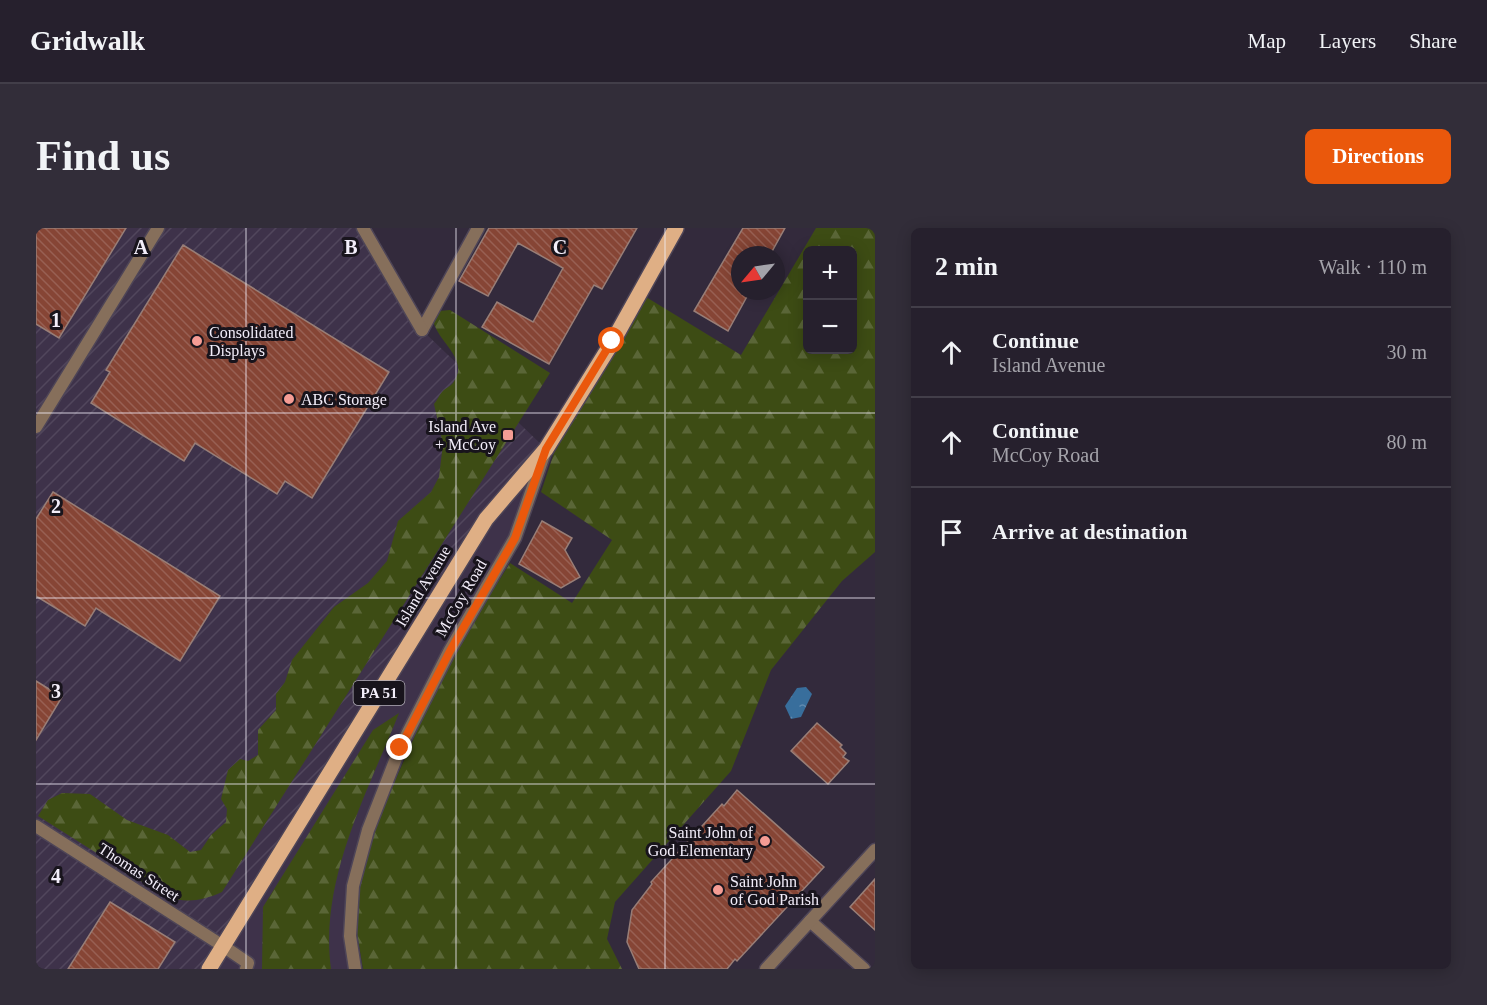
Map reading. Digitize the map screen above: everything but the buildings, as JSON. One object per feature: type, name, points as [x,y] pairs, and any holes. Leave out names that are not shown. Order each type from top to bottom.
[{"type":"main road","name":"Island Avenue","points":[[209,969],[486,519],[546,449],[612,341],[676,228]]},
{"type":"street","points":[[36,427],[158,228]]},
{"type":"street","points":[[363,228],[422,330],[478,228]]},
{"type":"street","name":"McCoy Road","points":[[355,969],[350,936],[353,886],[369,830],[400,748],[450,651],[515,538],[546,449]]},
{"type":"street","name":"Thomas Street","points":[[36,826],[248,963],[246,969]]},
{"type":"street","points":[[766,969],[875,850]]},
{"type":"street","points":[[810,921],[864,969]]},
{"type":"shaded area","points":[[36,228],[363,228],[422,330],[546,449],[486,519],[209,969],[36,969]]},
{"type":"shaded area","points":[[546,449],[515,538],[400,748],[353,886],[355,969],[209,969],[444,586]]},
{"type":"green space","points":[[816,228],[875,228],[875,552],[842,581],[771,670],[731,771],[615,902],[607,939],[622,969],[363,969],[353,909],[376,824],[424,715],[471,625],[510,563],[572,603],[612,540],[541,492],[554,453],[646,297],[741,355],[773,300],[785,300],[785,280],[803,250],[803,354],[857,354],[857,246],[805,246]]},
{"type":"green space","points":[[450,310],[550,373],[222,892],[194,900],[166,897],[38,816],[48,800],[62,793],[90,794],[127,820],[168,835],[190,852],[201,850],[211,835],[226,822],[227,809],[221,799],[228,770],[240,759],[248,761],[258,755],[258,730],[276,710],[276,694],[285,682],[292,660],[334,607],[368,583],[387,561],[398,521],[431,492],[439,477],[443,444],[434,404],[443,391],[453,383],[458,366],[451,350],[435,327],[433,319],[439,311]]},
{"type":"green space","points":[[399,713],[360,806],[339,870],[332,903],[329,936],[331,969],[262,969],[263,907],[373,730]]},
{"type":"water","points":[[806,687],[812,694],[801,717],[791,719],[785,706],[797,688]]},
{"type":"place","name":"Consolidated Displays","points":[[197,341]]},
{"type":"place","name":"ABC Storage","points":[[289,399]]},
{"type":"place","name":"Island Ave + McCoy","points":[[508,435]]},
{"type":"place","name":"Saint John of God Elementary","points":[[765,841]]},
{"type":"place","name":"Saint John of God Parish","points":[[718,890]]},
{"type":"route","points":[[400,748],[450,651],[515,538],[546,449],[612,341]]}]
